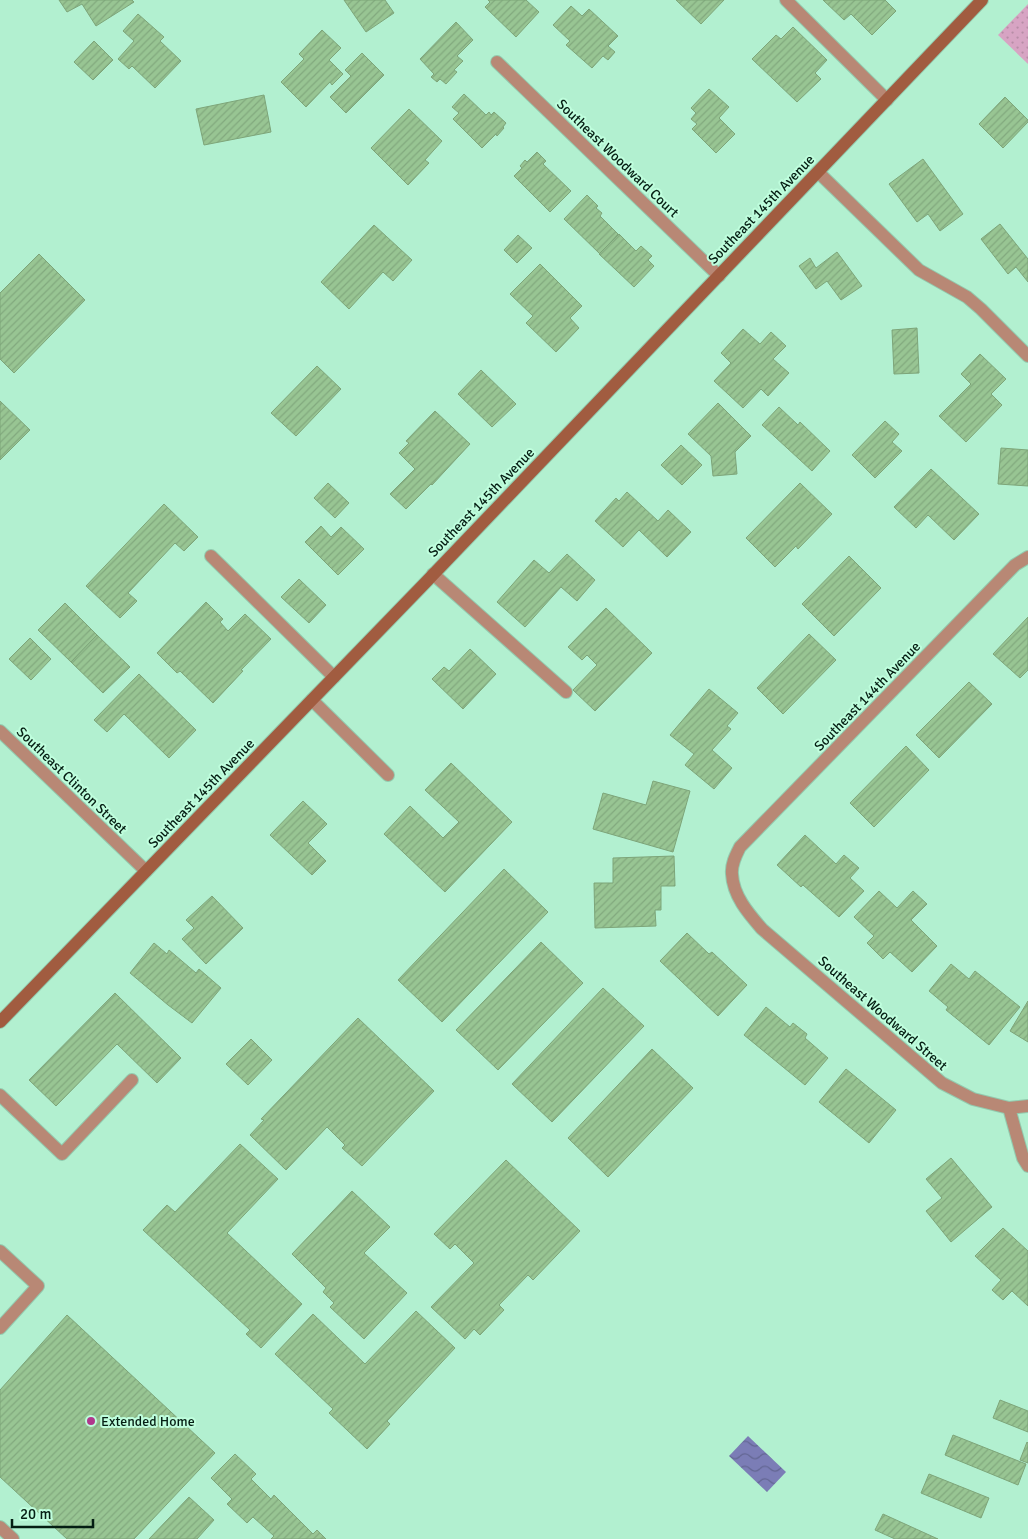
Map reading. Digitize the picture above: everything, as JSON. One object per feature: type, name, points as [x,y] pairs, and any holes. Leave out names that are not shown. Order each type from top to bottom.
[{"type":"street","points":[[786,0],[886,100]]},
{"type":"street","name":"Southeast 145th Avenue","points":[[0,1022],[312,700],[982,0]]},
{"type":"street","name":"Southeast Woodward Court","points":[[497,62],[719,276]]},
{"type":"street","points":[[818,172],[919,270],[967,297],[1028,356]]},
{"type":"street","points":[[210,556],[334,677]]},
{"type":"street","name":"Southeast 144th Avenue","points":[[734,861],[740,847],[1015,565],[1028,557]]},
{"type":"street","points":[[433,574],[566,692]]},
{"type":"street","points":[[312,700],[388,774]]},
{"type":"street","name":"Southeast Clinton Street","points":[[0,731],[146,871]]},
{"type":"street","name":"Southeast Woodward Street","points":[[734,861],[732,873],[736,891],[745,910],[762,929],[942,1083],[973,1099],[1009,1108]]},
{"type":"street","points":[[0,1095],[62,1154],[132,1080]]},
{"type":"street","points":[[1028,1106],[1009,1108],[1028,1166]]},
{"type":"street","points":[[0,1251],[38,1286],[0,1328]]},
{"type":"street","points":[[0,1527],[13,1539]]},
{"type":"shaded area","points":[[1028,4],[1028,64],[998,35]]},
{"type":"water","points":[[748,1436],[786,1472],[767,1492],[729,1456]]},
{"type":"building","points":[[59,0],[132,0],[134,2],[96,26],[82,4],[67,12]]},
{"type":"building","points":[[344,0],[385,0],[394,13],[366,32]]},
{"type":"building","points":[[488,0],[526,0],[539,12],[516,37],[485,7],[490,2]]},
{"type":"building","points":[[676,0],[724,0],[701,24]]},
{"type":"building","points":[[823,0],[885,0],[896,11],[872,35],[851,14],[844,20]]},
{"type":"building","points":[[571,6],[582,16],[589,9],[618,36],[608,46],[615,52],[608,60],[603,56],[592,68],[566,45],[570,41],[553,25]]},
{"type":"building","points":[[138,14],[164,37],[160,41],[181,61],[155,88],[132,66],[129,69],[118,59],[134,41],[123,31]]},
{"type":"building","points":[[456,22],[473,40],[457,56],[463,61],[454,70],[457,72],[446,84],[440,79],[437,82],[431,77],[434,74],[420,59]]},
{"type":"building","points":[[793,27],[827,60],[815,73],[821,79],[797,102],[752,59],[776,35],[781,39]]},
{"type":"building","points":[[322,30],[341,48],[329,60],[343,74],[332,85],[330,82],[306,107],[281,82],[304,59],[299,54]]},
{"type":"building","points":[[94,41],[113,60],[93,80],[74,62]]},
{"type":"building","points":[[362,53],[384,75],[346,113],[330,97],[351,76],[345,70]]},
{"type":"building","points":[[709,89],[729,107],[719,118],[735,134],[716,153],[692,129],[697,124],[691,119],[696,113],[691,108]]},
{"type":"building","points":[[464,94],[486,115],[489,112],[491,115],[494,112],[506,123],[497,136],[496,134],[482,148],[453,119],[459,113],[452,107]]},
{"type":"building","points":[[264,95],[271,132],[204,145],[196,109]]},
{"type":"building","points":[[1005,97],[1028,122],[1003,148],[979,124]]},
{"type":"building","points":[[409,109],[442,141],[425,160],[429,163],[408,185],[371,148]]},
{"type":"building","points":[[537,152],[546,161],[543,164],[571,191],[550,212],[514,176],[522,168],[520,166],[525,160],[527,162]]},
{"type":"building","points":[[923,159],[963,214],[940,231],[928,214],[917,222],[889,184]]},
{"type":"building","points":[[587,195],[598,206],[596,208],[602,213],[600,216],[618,234],[600,254],[564,219]]},
{"type":"building","points":[[1000,224],[1028,259],[1028,282],[1016,267],[1008,274],[981,239]]},
{"type":"building","points":[[374,225],[412,260],[393,281],[383,272],[349,309],[321,282]]},
{"type":"building","points":[[619,234],[636,251],[641,246],[652,256],[648,260],[654,266],[634,287],[599,254]]},
{"type":"building","points":[[518,235],[532,248],[517,263],[504,250]]},
{"type":"building","points":[[837,252],[862,286],[841,300],[827,281],[816,289],[799,266],[810,258],[816,268]]},
{"type":"building","points":[[39,254],[85,300],[14,373],[0,359],[0,293]]},
{"type":"building","points":[[540,264],[582,306],[570,318],[579,328],[556,352],[526,323],[533,316],[510,294]]},
{"type":"building","points":[[917,328],[919,373],[894,374],[892,330]]},
{"type":"building","points":[[743,329],[760,344],[771,332],[786,346],[773,359],[789,373],[768,396],[761,389],[743,408],[714,381],[731,363],[721,353]]},
{"type":"building","points":[[980,354],[1006,379],[991,394],[1002,405],[966,442],[939,416],[971,384],[961,374]]},
{"type":"building","points":[[317,366],[341,389],[296,436],[271,413]]},
{"type":"building","points":[[481,370],[516,404],[492,427],[458,394]]},
{"type":"building","points":[[0,401],[30,430],[0,460]]},
{"type":"building","points":[[718,403],[751,436],[735,452],[737,474],[713,476],[711,456],[688,434]]},
{"type":"building","points":[[779,407],[798,425],[800,422],[830,451],[812,471],[762,425]]},
{"type":"building","points":[[435,411],[470,444],[432,485],[406,509],[390,494],[415,469],[399,453],[409,443],[406,441]]},
{"type":"building","points":[[885,421],[899,434],[892,442],[902,451],[875,478],[852,455]]},
{"type":"building","points":[[681,445],[702,465],[682,485],[661,465]]},
{"type":"building","points":[[1001,448],[1028,450],[1028,486],[998,484]]},
{"type":"building","points":[[931,469],[979,514],[954,540],[928,515],[916,528],[894,507]]},
{"type":"building","points":[[328,483],[349,503],[335,518],[314,498]]},
{"type":"building","points":[[800,483],[832,514],[798,549],[796,546],[775,567],[746,538]]},
{"type":"building","points":[[627,492],[658,521],[668,510],[691,532],[667,557],[639,530],[623,547],[595,521],[616,498],[619,501]]},
{"type":"building","points":[[164,504],[198,537],[184,551],[175,543],[128,593],[137,601],[120,618],[86,586]]},
{"type":"building","points":[[321,526],[331,537],[341,527],[364,549],[338,575],[305,542]]},
{"type":"building","points":[[567,554],[595,580],[577,601],[561,587],[525,627],[497,602],[534,560],[549,573]]},
{"type":"building","points":[[849,556],[881,588],[834,636],[802,604]]},
{"type":"building","points":[[299,579],[326,605],[309,623],[281,597]]},
{"type":"building","points":[[206,602],[223,619],[220,622],[228,631],[245,614],[271,639],[213,703],[180,671],[177,673],[157,653]]},
{"type":"building","points":[[65,603],[97,635],[71,662],[38,630]]},
{"type":"building","points":[[606,608],[652,653],[595,711],[573,690],[597,665],[587,655],[582,660],[568,647]]},
{"type":"building","points":[[1028,617],[1028,670],[1020,678],[993,654]]},
{"type":"building","points":[[809,634],[836,660],[783,714],[757,688]]},
{"type":"building","points":[[97,635],[130,667],[103,693],[71,662]]},
{"type":"building","points":[[30,638],[51,659],[31,680],[9,659]]},
{"type":"building","points":[[470,649],[496,674],[463,709],[432,679],[444,667],[449,671]]},
{"type":"building","points":[[139,674],[196,730],[169,758],[124,714],[107,732],[94,720]]},
{"type":"building","points":[[969,682],[992,704],[939,758],[916,735]]},
{"type":"building","points":[[709,689],[738,713],[727,726],[731,729],[712,750],[732,768],[714,789],[685,765],[694,754],[670,735]]},
{"type":"building","points":[[906,746],[929,770],[874,827],[850,803]]},
{"type":"building","points":[[451,763],[512,822],[445,892],[384,834],[410,806],[443,838],[459,822],[425,790]]},
{"type":"building","points":[[653,781],[690,791],[673,852],[593,829],[603,793],[646,805]]},
{"type":"building","points":[[303,801],[327,824],[308,843],[326,861],[312,875],[270,835]]},
{"type":"building","points":[[805,835],[836,864],[844,855],[859,868],[850,878],[864,891],[839,917],[777,865]]},
{"type":"building","points":[[674,856],[675,886],[661,886],[661,910],[655,910],[656,926],[595,928],[594,883],[613,883],[613,858]]},
{"type":"building","points":[[504,869],[548,912],[442,1022],[398,980]]},
{"type":"building","points":[[879,891],[897,908],[913,891],[927,904],[911,920],[937,946],[912,972],[890,952],[883,959],[867,943],[874,936],[854,917]]},
{"type":"building","points":[[212,896],[243,928],[206,964],[182,939],[194,928],[186,920]]},
{"type":"building","points":[[687,933],[709,954],[712,952],[747,985],[718,1016],[660,961]]},
{"type":"building","points":[[541,942],[583,983],[498,1070],[456,1030]]},
{"type":"building","points":[[154,943],[167,954],[169,950],[196,973],[199,969],[221,988],[192,1023],[130,973]]},
{"type":"building","points":[[951,964],[969,979],[975,971],[1020,1007],[989,1045],[946,1010],[948,1007],[929,991]]},
{"type":"building","points":[[603,988],[644,1026],[552,1122],[512,1084]]},
{"type":"building","points":[[115,993],[181,1058],[157,1083],[117,1044],[56,1106],[29,1080]]},
{"type":"building","points":[[1028,1001],[1028,1042],[1010,1031]]},
{"type":"building","points":[[766,1007],[790,1027],[793,1023],[807,1034],[805,1038],[828,1058],[805,1085],[744,1035]]},
{"type":"building","points":[[358,1018],[434,1091],[362,1166],[342,1148],[345,1145],[327,1127],[286,1170],[250,1135],[264,1120],[261,1119]]},
{"type":"building","points":[[251,1039],[272,1060],[248,1085],[226,1064]]},
{"type":"building","points":[[652,1049],[693,1088],[608,1177],[568,1138]]},
{"type":"building","points":[[846,1069],[896,1110],[869,1143],[819,1102]]},
{"type":"building","points":[[240,1144],[278,1179],[227,1233],[302,1304],[261,1348],[246,1334],[250,1330],[143,1230],[167,1205],[175,1212]]},
{"type":"building","points":[[951,1158],[992,1207],[951,1242],[926,1211],[942,1198],[926,1179]]},
{"type":"building","points":[[506,1160],[580,1231],[533,1280],[528,1275],[499,1305],[504,1310],[480,1335],[474,1329],[465,1339],[431,1307],[474,1263],[455,1244],[450,1249],[434,1234]]},
{"type":"building","points":[[352,1191],[390,1227],[364,1253],[407,1293],[364,1339],[330,1307],[334,1303],[323,1292],[326,1288],[292,1254]]},
{"type":"building","points":[[1003,1228],[1028,1251],[1028,1306],[1012,1291],[1003,1300],[992,1290],[1001,1280],[975,1256]]},
{"type":"building","points":[[416,1311],[455,1348],[387,1421],[390,1424],[367,1449],[329,1413],[333,1409],[275,1354],[313,1314],[365,1364]]},
{"type":"building","name":"Extended Home","points":[[67,1315],[215,1453],[134,1539],[67,1539],[0,1477],[0,1390]]},
{"type":"building","points":[[1000,1400],[1028,1411],[1028,1432],[993,1418]]},
{"type":"building","points":[[953,1435],[1026,1464],[1018,1485],[945,1455]]},
{"type":"building","points":[[1028,1443],[1028,1463],[1020,1460]]},
{"type":"building","points":[[235,1454],[256,1474],[251,1479],[271,1499],[274,1495],[313,1534],[317,1530],[326,1539],[271,1539],[274,1536],[253,1517],[247,1523],[227,1504],[232,1499],[211,1478]]},
{"type":"building","points":[[929,1474],[989,1498],[981,1518],[921,1493]]},
{"type":"building","points":[[189,1497],[214,1520],[197,1539],[149,1539]]},
{"type":"building","points":[[883,1514],[938,1539],[895,1539],[875,1530]]},
{"type":"place","name":"Extended Home","points":[[91,1421]]}]
